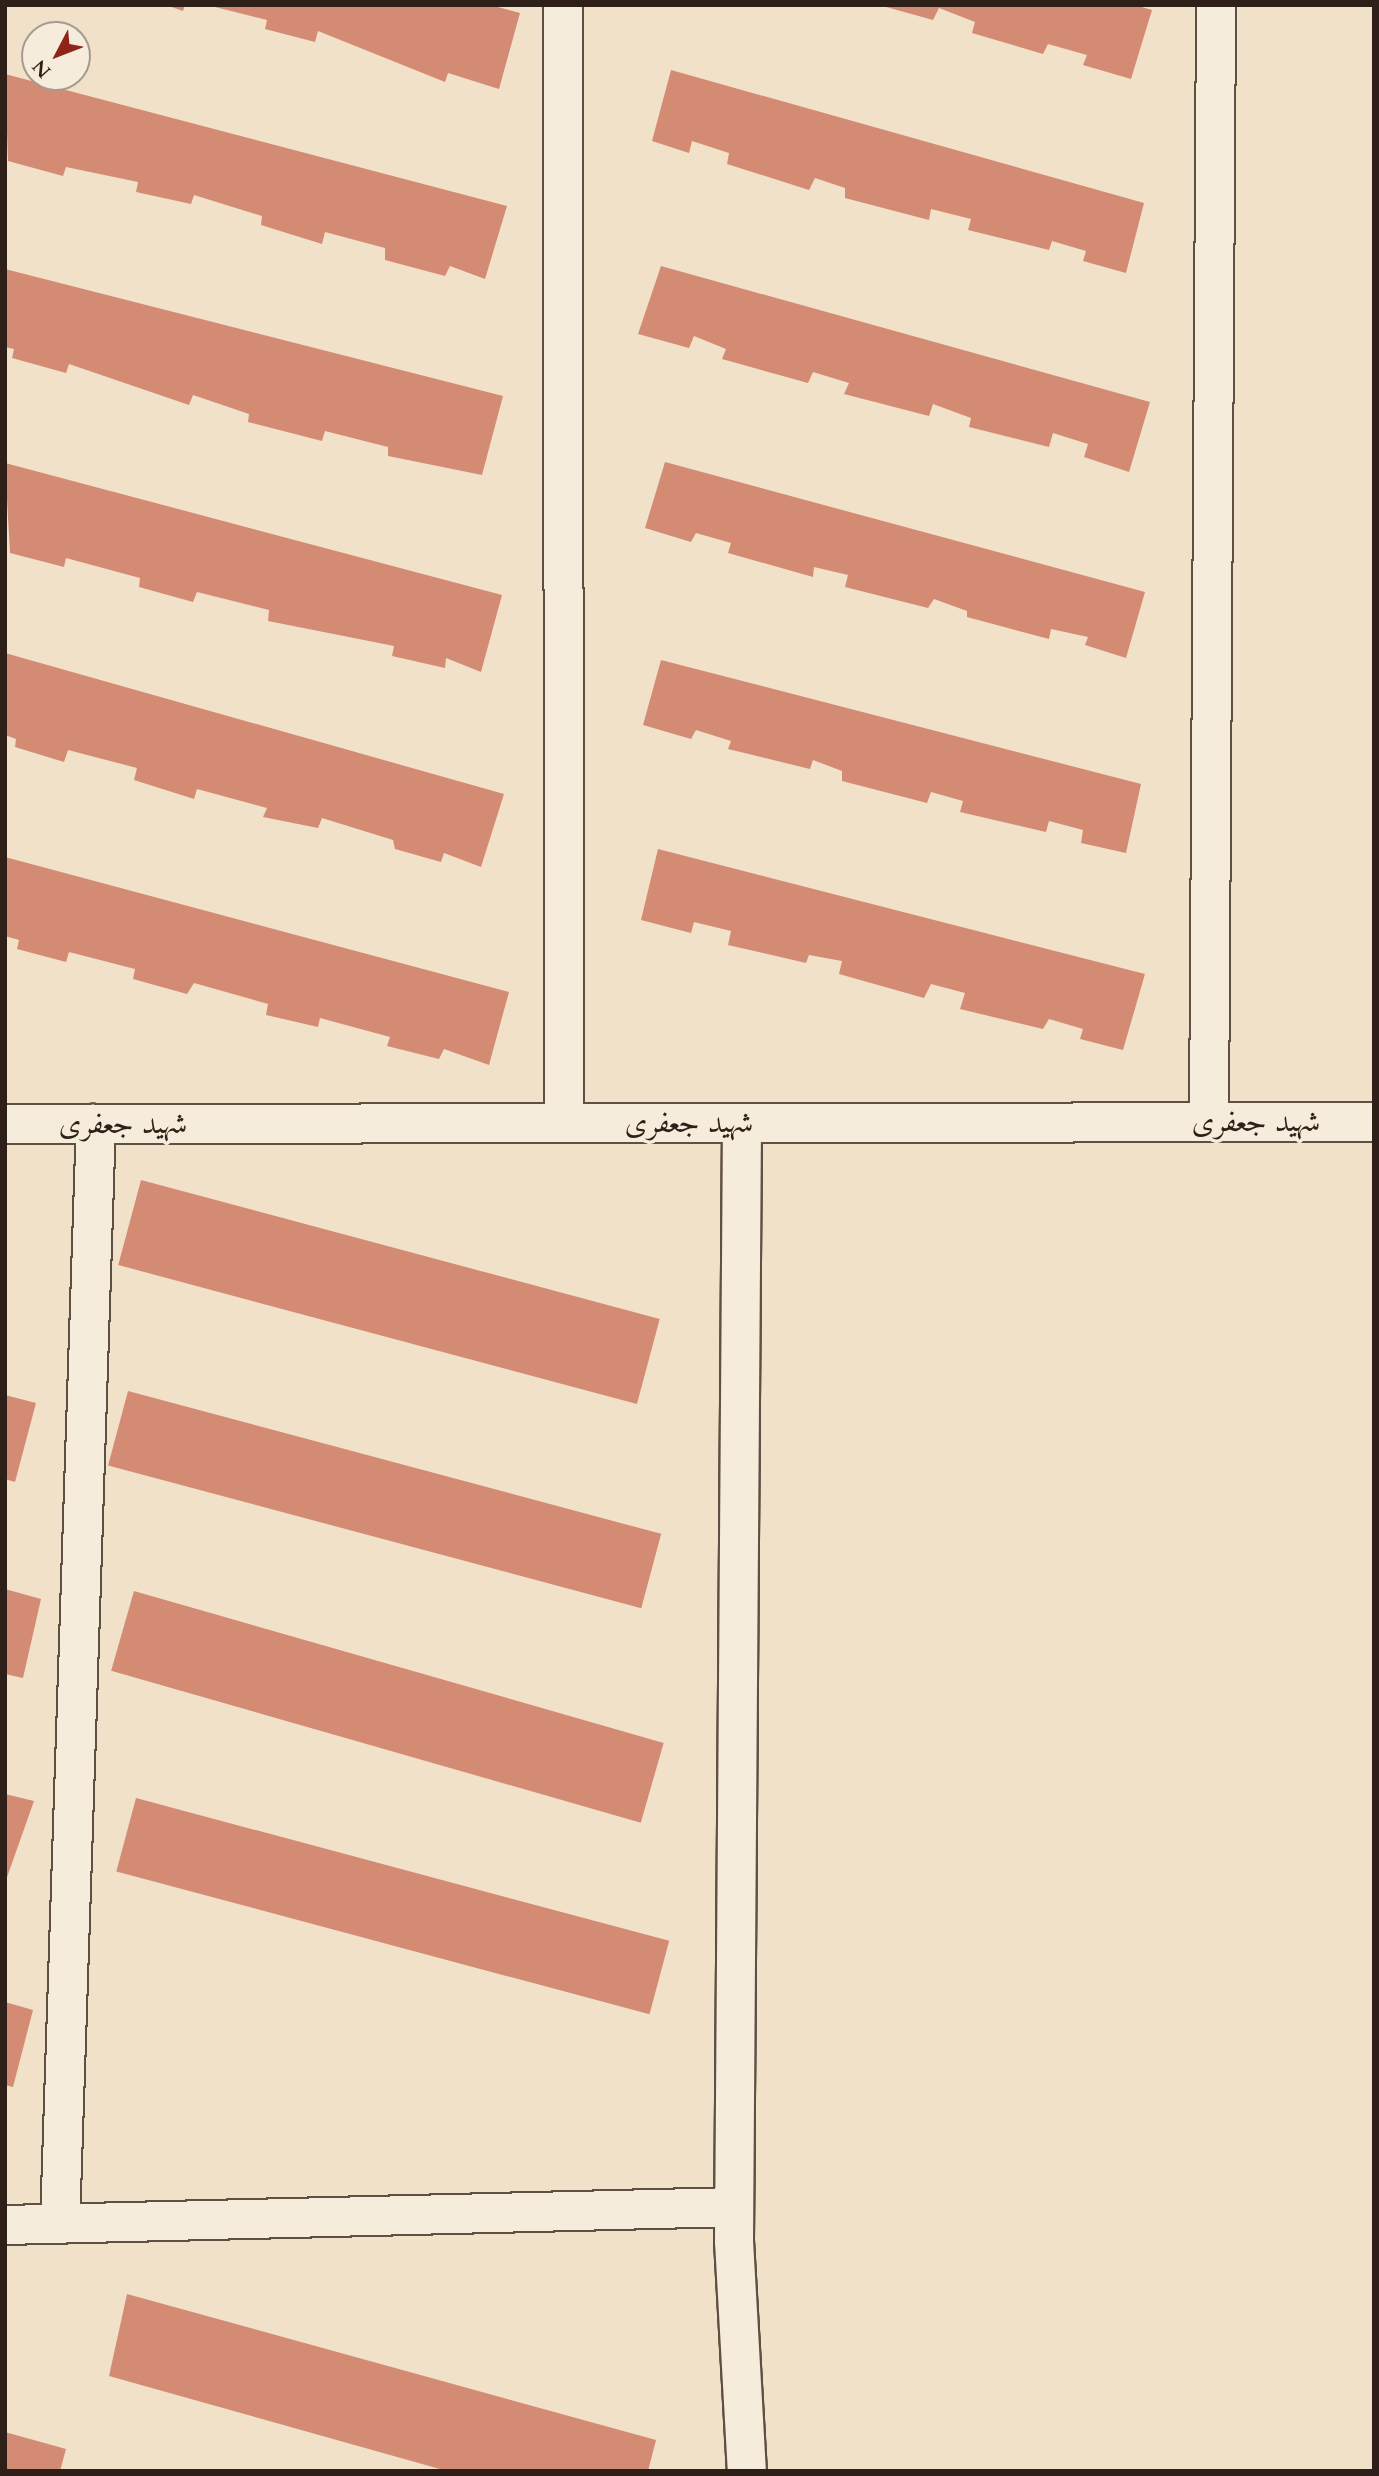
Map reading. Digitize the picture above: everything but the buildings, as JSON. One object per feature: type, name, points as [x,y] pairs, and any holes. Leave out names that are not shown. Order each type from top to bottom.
[{"type":"street","points":[[563,5],[564,1123]]},
{"type":"street","points":[[1209,1122],[1216,5]]},
{"type":"street","name":"شهید جعفری","points":[[5,1124],[1374,1122]]},
{"type":"street","points":[[742,1123],[734,2207],[747,2471]]},
{"type":"street","points":[[60,2224],[96,1124]]},
{"type":"street","points":[[5,2225],[734,2207]]}]
